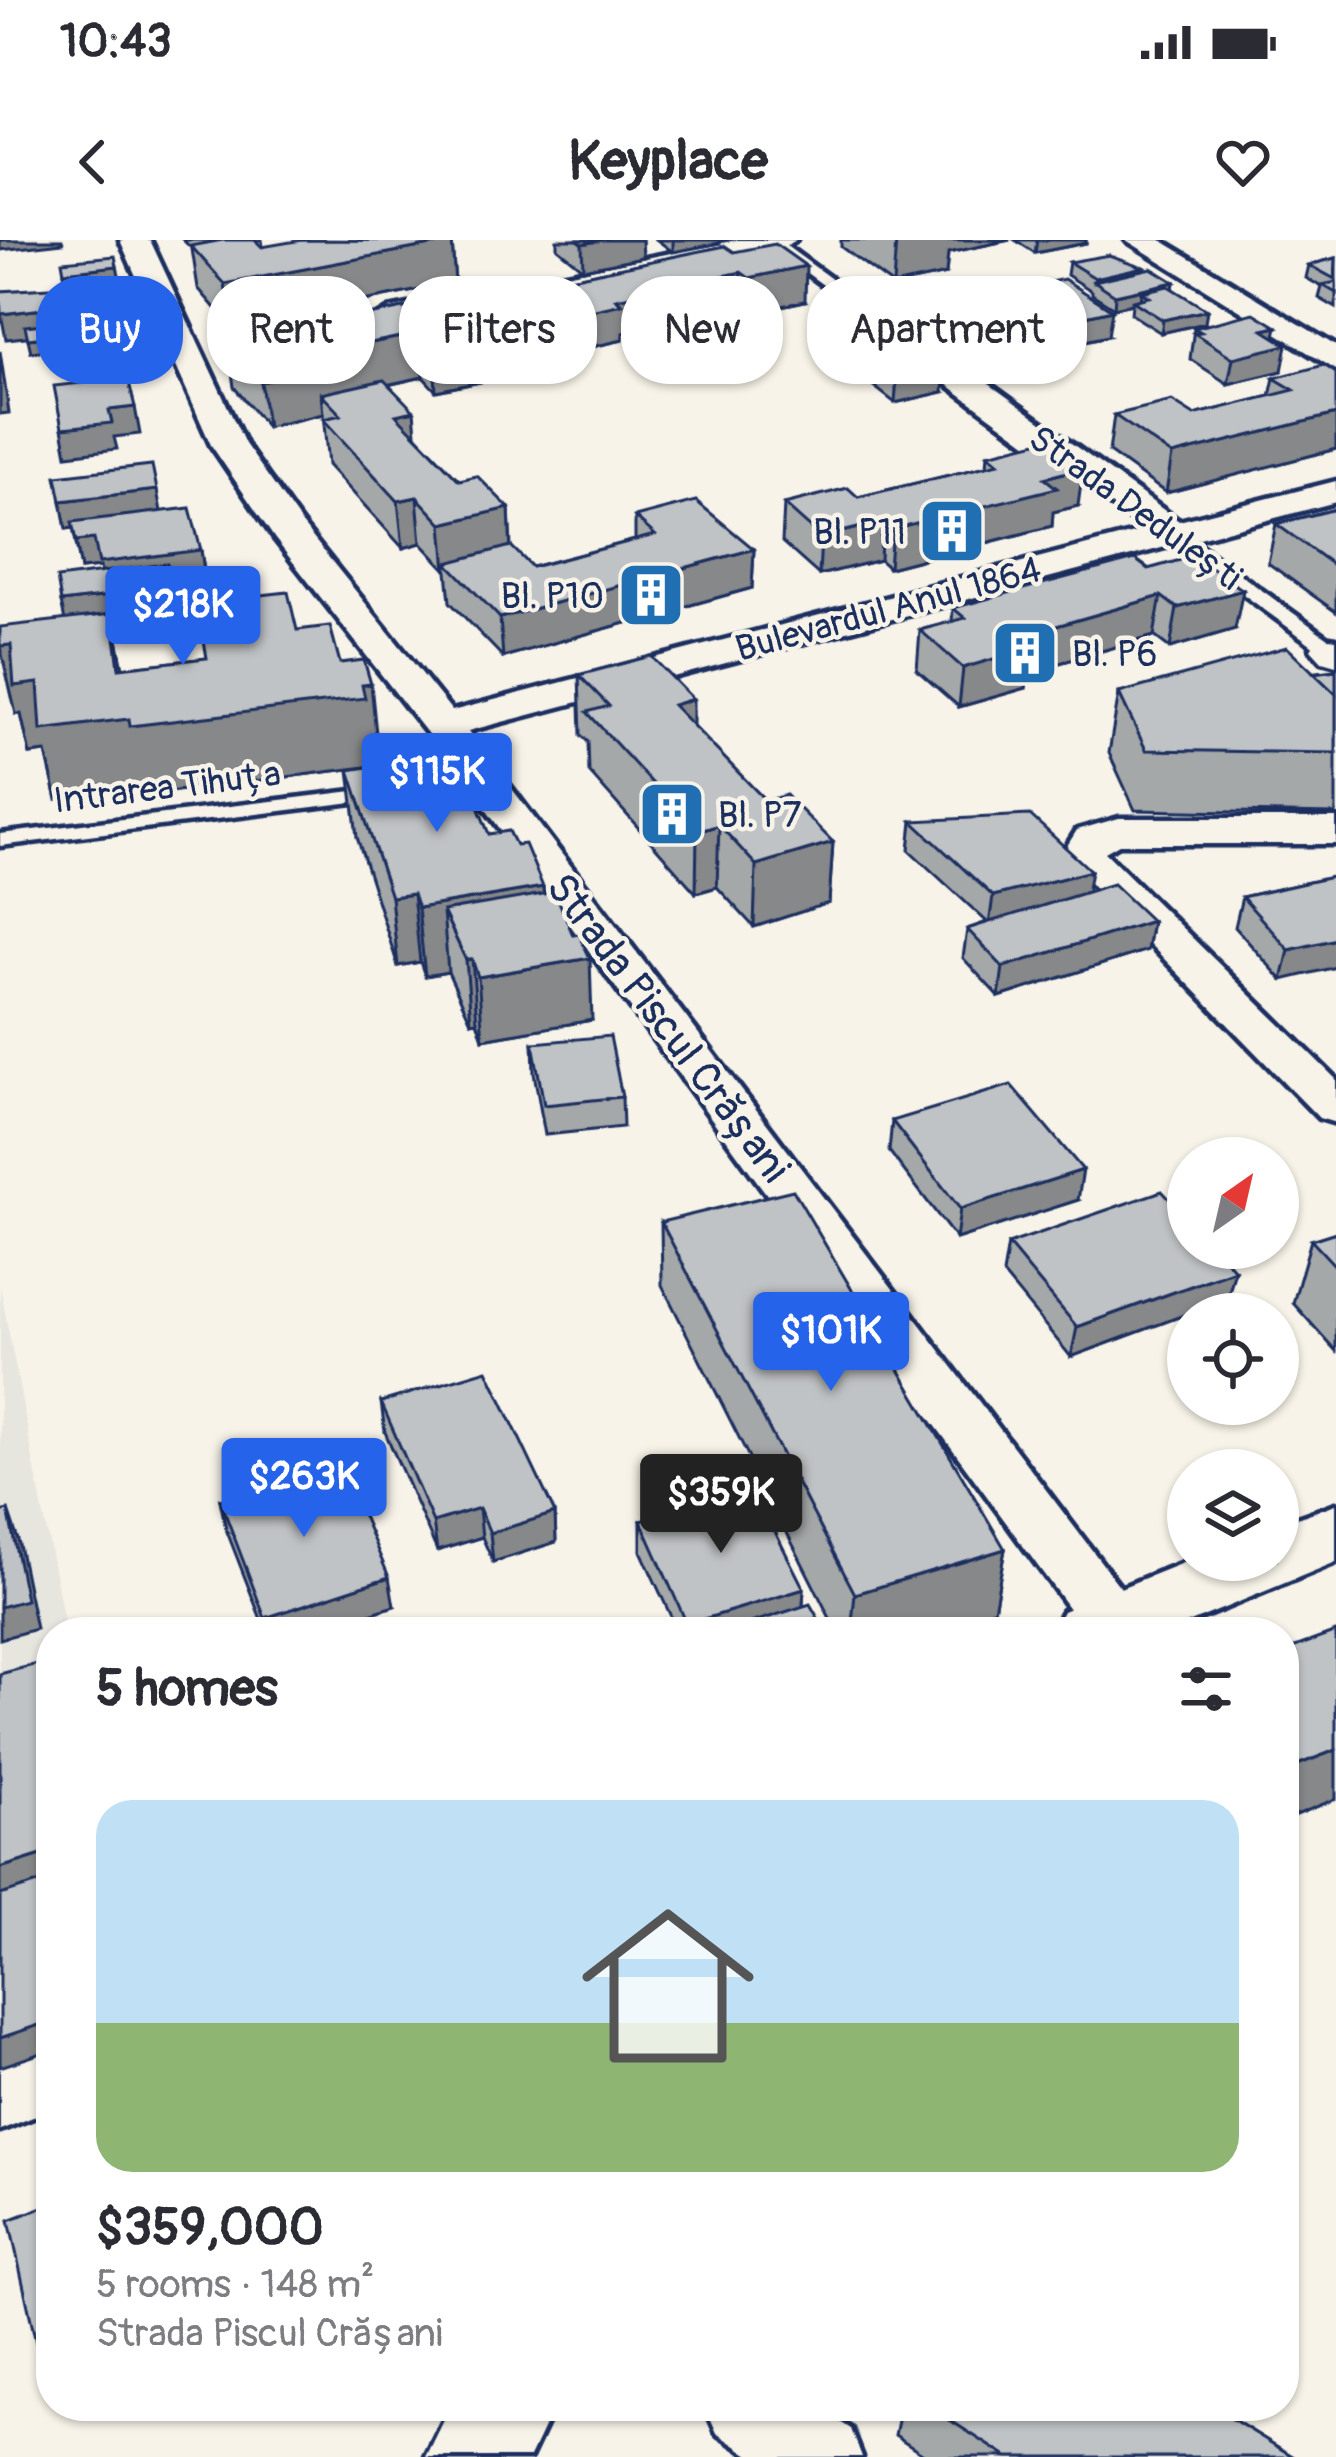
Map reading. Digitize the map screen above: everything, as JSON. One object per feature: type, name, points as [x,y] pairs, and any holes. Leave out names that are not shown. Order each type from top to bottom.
[{"type":"street","name":"Strada Piscul Crășani","points":[[135,240],[206,354],[228,445],[288,531],[440,726],[474,782],[1093,1617]]},
{"type":"street","points":[[1141,240],[1336,360]]},
{"type":"street","points":[[375,320],[774,241]]},
{"type":"street","name":"Strada Dedulești","points":[[968,384],[1173,534]]},
{"type":"street","name":"Bulevardul Anul 1864","points":[[440,726],[1336,491]]},
{"type":"street","points":[[1336,831],[1119,831],[1096,836],[1086,843],[1083,854],[1336,1107]]},
{"type":"street","points":[[1299,1547],[1336,1532]]},
{"type":"street","points":[[1123,1617],[1213,1581]]},
{"type":"street","points":[[0,2096],[36,2083]]},
{"type":"street","points":[[474,2457],[498,2421]]},
{"type":"street","points":[[767,2421],[823,2457]]},
{"type":"lane","points":[[774,241],[821,276]]},
{"type":"lane","name":"Strada Dedulești","points":[[1173,534],[1333,651]]},
{"type":"lane","name":"Intrarea Tihuța","points":[[0,840],[416,789]]},
{"type":"shaded area","points":[[0,1286],[63,1617],[36,1617],[36,2083],[0,2096]]},
{"type":"building","points":[[223,240],[255,240],[262,247],[302,240],[452,241],[267,276],[218,276],[191,246]]},
{"type":"building","points":[[775,244],[806,266],[758,276],[741,272],[621,276],[621,298],[616,299],[621,304],[597,310],[597,276],[580,276],[725,246],[734,252]]},
{"type":"building","points":[[1109,255],[1143,267],[1095,278],[1069,262]]},
{"type":"building","points":[[115,256],[117,266],[64,272],[62,261]]},
{"type":"building","points":[[1336,258],[1335,279],[1309,265]]},
{"type":"building","points":[[1151,268],[1174,282],[1115,295],[1094,281]]},
{"type":"building","points":[[1168,286],[1207,310],[1163,320],[1133,301],[1149,297],[1141,292]]},
{"type":"building","points":[[36,289],[36,310],[1,314],[0,291]]},
{"type":"building","points":[[1087,294],[1112,310],[1087,316]]},
{"type":"building","points":[[399,309],[399,337],[375,342],[375,314]]},
{"type":"building","points":[[1254,313],[1277,327],[1263,330],[1287,345],[1233,358],[1194,333],[1201,332],[1194,328]]},
{"type":"building","points":[[36,325],[36,338],[28,339],[25,326]]},
{"type":"building","points":[[1324,365],[1336,373],[1336,414],[1172,455],[1114,415],[1172,401],[1194,415],[1294,390],[1274,378]]},
{"type":"building","points":[[384,380],[414,411],[396,415],[459,480],[477,476],[509,508],[442,524],[417,497],[398,501],[323,419],[341,415],[321,394]]},
{"type":"building","points":[[129,384],[135,407],[109,410],[112,423],[62,428],[54,386]]},
{"type":"building","points":[[1045,440],[1083,468],[1044,478],[1057,488],[892,529],[882,522],[821,537],[784,504],[848,488],[858,497],[999,463],[988,454]]},
{"type":"building","points":[[152,465],[157,490],[61,501],[56,476]]},
{"type":"building","points":[[696,501],[754,549],[500,618],[447,563],[511,546],[532,567],[655,535],[635,517]]},
{"type":"building","points":[[190,508],[201,550],[99,563],[94,539],[76,541],[72,522]]},
{"type":"building","points":[[1336,509],[1336,567],[1276,524]]},
{"type":"building","points":[[1195,556],[1243,590],[1177,608],[1161,596],[1018,637],[1031,648],[963,668],[920,630],[965,618],[953,608],[1135,559],[1148,569]]},
{"type":"building","points":[[167,564],[172,588],[61,602],[57,578]]},
{"type":"building","points":[[288,592],[297,630],[330,626],[340,663],[364,660],[371,684],[362,685],[365,698],[130,726],[129,719],[41,730],[38,683],[14,686],[11,645],[0,646],[0,627],[112,614],[119,668],[207,658],[200,619],[209,618],[206,601]]},
{"type":"building","points":[[1287,647],[1336,694],[1336,753],[1146,750],[1119,693]]},
{"type":"building","points":[[651,656],[693,699],[673,705],[766,801],[786,795],[833,842],[756,865],[719,825],[697,832],[587,712],[609,706],[579,675]]},
{"type":"building","points":[[1336,670],[1336,694],[1314,673]]},
{"type":"building","points":[[432,757],[436,765],[460,762],[489,834],[509,831],[516,845],[525,844],[543,887],[418,908],[413,894],[391,897],[349,770]]},
{"type":"building","points":[[1030,815],[1091,871],[993,896],[912,821]]},
{"type":"building","points":[[1336,876],[1336,939],[1289,950],[1242,897]]},
{"type":"building","points":[[1113,884],[1152,921],[1003,967],[967,929]]},
{"type":"building","points":[[555,892],[573,935],[579,934],[590,958],[478,977],[443,911]]},
{"type":"building","points":[[610,1036],[622,1097],[544,1105],[533,1043]]},
{"type":"building","points":[[1011,1085],[1083,1170],[960,1209],[892,1121]]},
{"type":"building","points":[[793,1190],[1005,1549],[855,1594],[661,1222]]},
{"type":"building","points":[[1162,1191],[1167,1196],[1167,1269],[1235,1270],[1077,1327],[1008,1244]]},
{"type":"building","points":[[1336,1232],[1336,1267],[1311,1240]]},
{"type":"building","points":[[487,1370],[555,1513],[490,1533],[479,1508],[433,1522],[381,1402]]},
{"type":"building","points":[[340,1462],[389,1577],[265,1617],[220,1500]]},
{"type":"building","points":[[754,1490],[804,1589],[710,1617],[684,1617],[641,1521]]},
{"type":"building","points":[[8,1510],[26,1600],[0,1607],[0,1512]]},
{"type":"building","points":[[810,1604],[817,1617],[770,1617]]},
{"type":"building","points":[[1336,1632],[1336,1750],[1299,1764],[1299,1646]]},
{"type":"building","points":[[36,1664],[36,1857],[0,1868],[0,1674]]},
{"type":"building","points":[[36,1884],[36,2026],[0,2038],[0,1895]]},
{"type":"building","points":[[36,2210],[36,2343],[9,2220]]},
{"type":"building","points":[[951,2421],[1235,2421],[1294,2457],[1007,2457]]},
{"type":"place","name":"Bl. P11","points":[[952,531]]},
{"type":"place","name":"Bl. P10","points":[[651,595]]},
{"type":"place","name":"Bl. P6","points":[[1025,653]]},
{"type":"place","name":"Bl. P7","points":[[672,814]]}]
